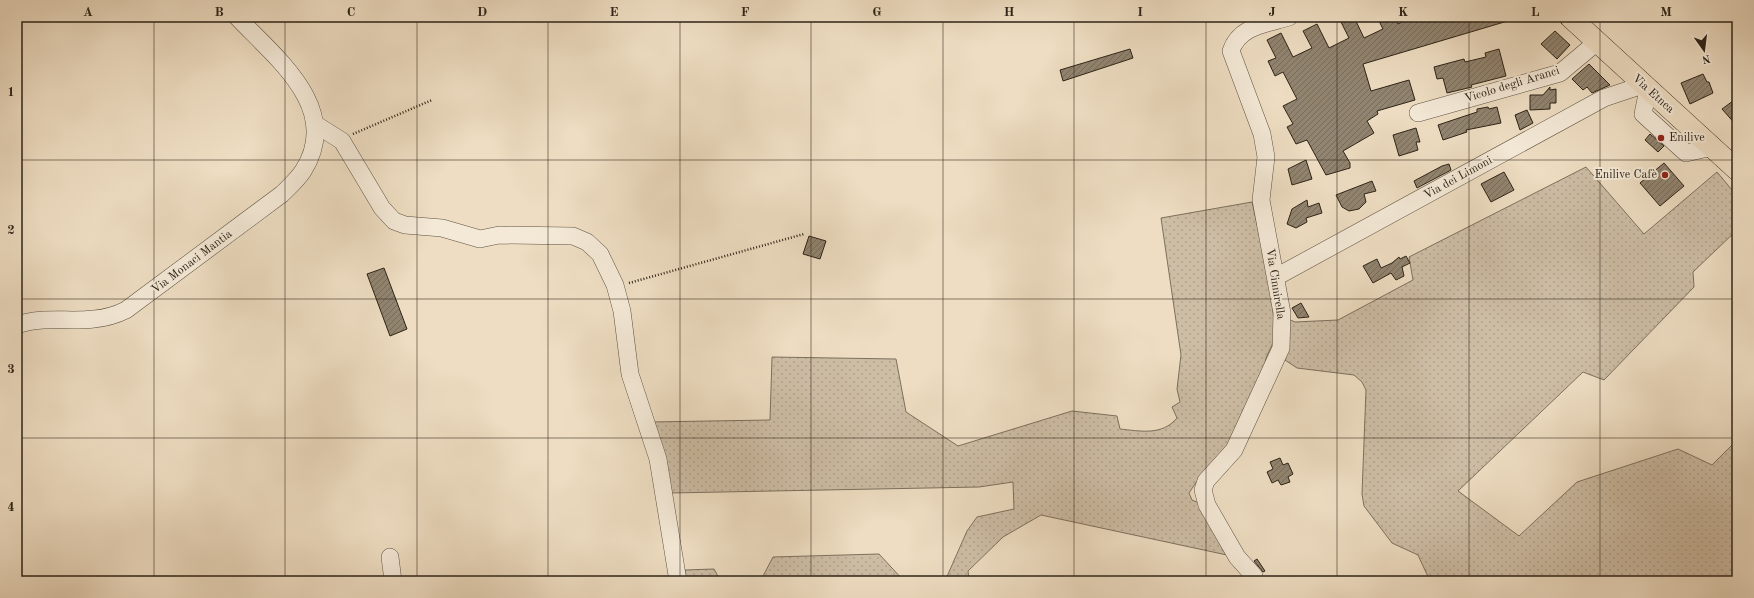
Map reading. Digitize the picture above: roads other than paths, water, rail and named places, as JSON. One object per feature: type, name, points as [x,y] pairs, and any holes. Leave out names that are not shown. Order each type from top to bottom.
[{"type":"main road","name":"Via Etnea","points":[[1570,17],[1737,170]]},
{"type":"street","name":"Via Monaci Mantia","points":[[17,325],[40,321],[110,317],[126,310],[282,194],[302,172],[311,156],[316,141],[315,124],[310,104],[303,90],[291,74],[237,17]]},
{"type":"street","name":"Via Cinnirella","points":[[1255,581],[1254,576],[1237,557],[1207,505],[1203,490],[1206,480],[1234,450],[1281,348],[1282,313],[1261,200],[1266,157],[1262,134],[1231,51],[1239,36],[1250,28],[1289,17]]},
{"type":"street","name":"Vicolo degli Aranci","points":[[1418,113],[1560,73],[1597,42]]},
{"type":"street","name":"Via dei Limoni","points":[[1276,277],[1604,98],[1646,87]]},
{"type":"street","points":[[315,124],[345,138],[382,208],[394,221],[405,225],[442,228],[480,238],[499,234],[573,236],[587,242],[600,254],[620,285],[630,374],[659,466],[678,581]]},
{"type":"street","points":[[390,557],[393,581]]},
{"type":"place","name":"Enilive","points":[[1661,138]]},
{"type":"place","name":"Enilive Cafè","points":[[1665,175]]}]
